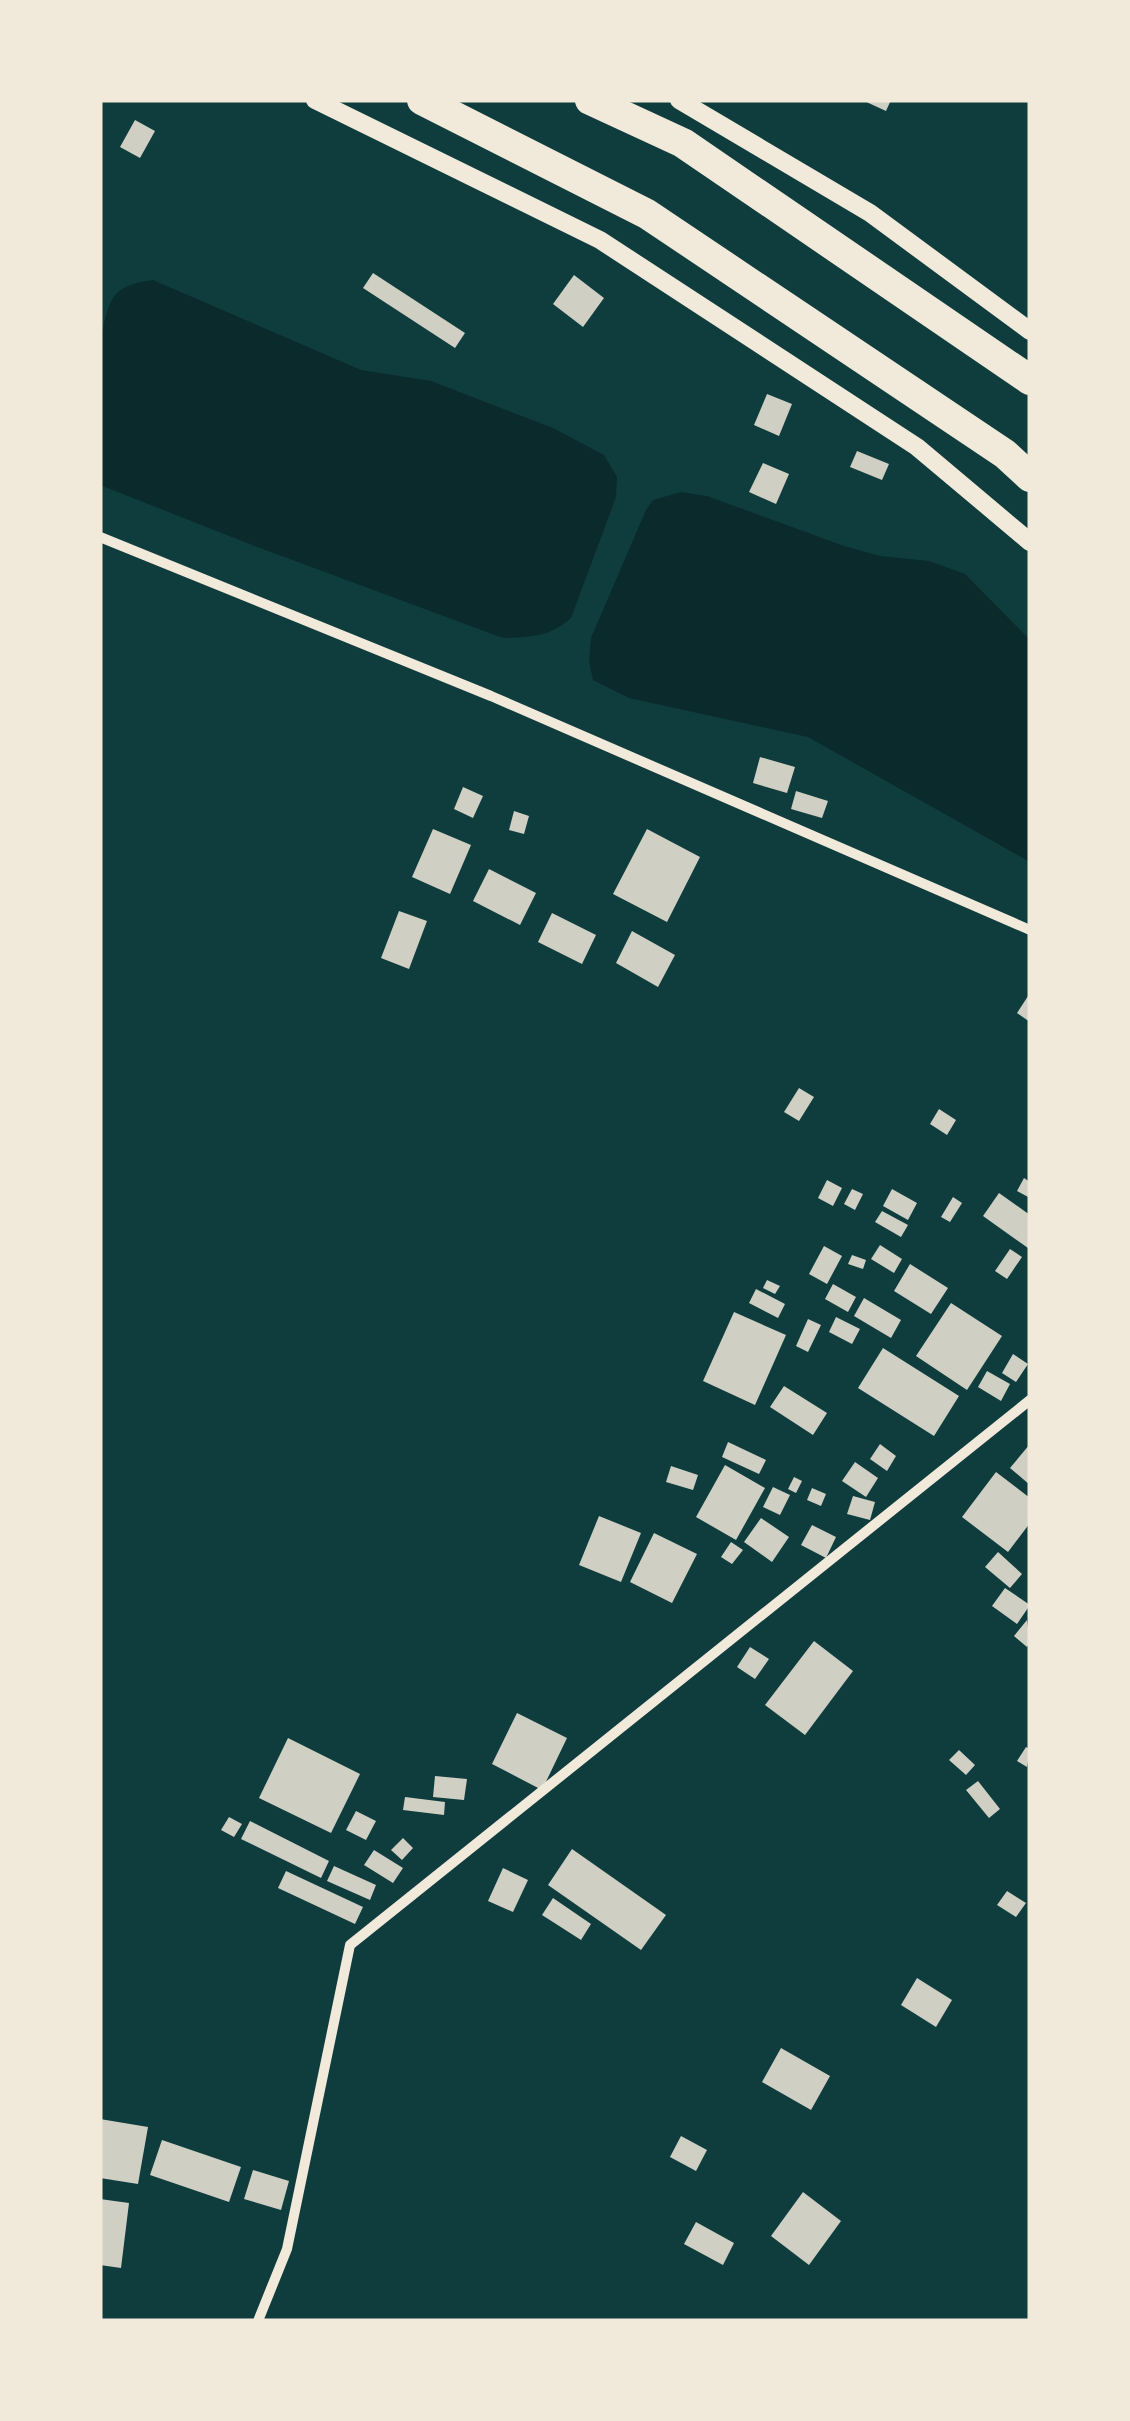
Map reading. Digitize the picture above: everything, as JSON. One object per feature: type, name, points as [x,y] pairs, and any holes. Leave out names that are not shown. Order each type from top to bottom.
[{"type":"highway","points":[[422,100],[647,214],[1005,454],[1030,476]]},
{"type":"highway","points":[[590,100],[682,143],[1030,380]]},
{"type":"street","points":[[316,100],[600,240],[918,446],[1030,542]]},
{"type":"street","points":[[678,100],[870,212],[1030,331]]},
{"type":"street","points":[[100,537],[491,696],[1030,930]]},
{"type":"street","points":[[258,2321],[286,2249],[350,1945],[1030,1400]]},
{"type":"water","points":[[153,280],[361,370],[431,381],[553,428],[604,455],[617,477],[616,497],[571,618],[548,632],[503,638],[100,485],[98,384],[103,329],[117,293],[129,285]]},
{"type":"water","points":[[681,492],[707,496],[844,546],[880,556],[929,561],[965,574],[1030,640],[1030,862],[808,737],[629,698],[593,680],[589,661],[591,638],[646,510],[653,500]]},
{"type":"building","points":[[862,100],[891,100],[886,111]]},
{"type":"building","points":[[135,120],[155,131],[140,158],[120,147]]},
{"type":"building","points":[[373,273],[465,333],[455,348],[363,288]]},
{"type":"building","points":[[574,275],[604,298],[583,327],[553,304]]},
{"type":"building","points":[[767,394],[792,404],[779,436],[754,425]]},
{"type":"building","points":[[857,451],[889,464],[882,480],[850,467]]},
{"type":"building","points":[[763,463],[789,474],[776,504],[749,492]]},
{"type":"building","points":[[760,757],[795,767],[787,793],[753,783]]},
{"type":"building","points":[[463,787],[483,796],[473,818],[454,809]]},
{"type":"building","points":[[796,791],[828,801],[822,818],[791,809]]},
{"type":"building","points":[[514,811],[529,816],[524,834],[509,830]]},
{"type":"building","points":[[433,829],[471,845],[450,894],[412,877]]},
{"type":"building","points":[[647,829],[700,857],[667,922],[613,894]]},
{"type":"building","points":[[489,869],[536,893],[520,925],[473,901]]},
{"type":"building","points":[[399,911],[427,921],[409,969],[381,958]]},
{"type":"building","points":[[552,913],[596,935],[582,964],[538,942]]},
{"type":"building","points":[[632,931],[675,955],[658,987],[616,963]]},
{"type":"building","points":[[1030,993],[1030,1022],[1017,1013]]},
{"type":"building","points":[[799,1088],[814,1097],[799,1121],[784,1112]]},
{"type":"building","points":[[939,1109],[956,1120],[947,1135],[930,1124]]},
{"type":"building","points":[[1024,1178],[1030,1182],[1030,1198],[1017,1191]]},
{"type":"building","points":[[827,1180],[842,1188],[833,1206],[818,1198]]},
{"type":"building","points":[[852,1189],[863,1194],[855,1210],[844,1204]]},
{"type":"building","points":[[892,1189],[917,1203],[908,1220],[883,1206]]},
{"type":"building","points":[[999,1193],[1030,1215],[1028,1248],[983,1216]]},
{"type":"building","points":[[953,1197],[962,1203],[950,1222],[941,1217]]},
{"type":"building","points":[[882,1211],[908,1225],[901,1237],[875,1222]]},
{"type":"building","points":[[880,1245],[902,1259],[894,1273],[871,1259]]},
{"type":"building","points":[[824,1246],[842,1256],[827,1284],[809,1274]]},
{"type":"building","points":[[1010,1249],[1022,1257],[1007,1279],[995,1271]]},
{"type":"building","points":[[852,1255],[866,1260],[863,1269],[848,1264]]},
{"type":"building","points":[[910,1264],[948,1288],[931,1314],[894,1291]]},
{"type":"building","points":[[767,1280],[780,1286],[775,1294],[763,1288]]},
{"type":"building","points":[[833,1284],[856,1297],[848,1312],[825,1299]]},
{"type":"building","points":[[756,1289],[785,1304],[778,1318],[749,1303]]},
{"type":"building","points":[[864,1298],[901,1320],[891,1338],[854,1316]]},
{"type":"building","points":[[951,1303],[1002,1336],[967,1390],[916,1356]]},
{"type":"building","points":[[734,1312],[786,1335],[755,1405],[703,1381]]},
{"type":"building","points":[[836,1317],[860,1329],[852,1344],[829,1332]]},
{"type":"building","points":[[808,1319],[821,1325],[808,1352],[796,1346]]},
{"type":"building","points":[[883,1348],[959,1396],[934,1436],[858,1388]]},
{"type":"building","points":[[1013,1354],[1028,1364],[1016,1382],[1002,1373]]},
{"type":"building","points":[[987,1371],[1010,1384],[1001,1401],[978,1387]]},
{"type":"building","points":[[784,1386],[827,1413],[813,1435],[770,1407]]},
{"type":"building","points":[[728,1442],[766,1460],[759,1474],[722,1457]]},
{"type":"building","points":[[880,1444],[896,1456],[887,1471],[870,1459]]},
{"type":"building","points":[[1030,1444],[1030,1485],[1010,1468]]},
{"type":"building","points":[[855,1462],[878,1478],[866,1497],[842,1481]]},
{"type":"building","points":[[725,1465],[765,1488],[736,1540],[696,1517]]},
{"type":"building","points":[[671,1466],[698,1475],[693,1490],[666,1482]]},
{"type":"building","points":[[996,1472],[1030,1498],[1030,1523],[1008,1552],[962,1517]]},
{"type":"building","points":[[794,1477],[802,1481],[796,1493],[788,1489]]},
{"type":"building","points":[[773,1487],[790,1495],[780,1515],[763,1507]]},
{"type":"building","points":[[812,1488],[826,1494],[821,1506],[807,1500]]},
{"type":"building","points":[[853,1496],[875,1502],[870,1520],[847,1514]]},
{"type":"building","points":[[599,1516],[641,1533],[621,1582],[579,1565]]},
{"type":"building","points":[[761,1518],[789,1537],[772,1562],[744,1542]]},
{"type":"building","points":[[812,1525],[836,1537],[826,1558],[801,1545]]},
{"type":"building","points":[[654,1533],[697,1554],[672,1603],[630,1582]]},
{"type":"building","points":[[731,1542],[743,1550],[732,1564],[721,1557]]},
{"type":"building","points":[[998,1552],[1022,1574],[1010,1588],[985,1567]]},
{"type":"building","points":[[1005,1588],[1030,1605],[1017,1624],[992,1606]]},
{"type":"building","points":[[1027,1620],[1030,1642],[1027,1647],[1014,1636]]},
{"type":"building","points":[[814,1641],[853,1671],[805,1735],[765,1705]]},
{"type":"building","points":[[750,1647],[769,1659],[755,1679],[737,1667]]},
{"type":"building","points":[[517,1713],[567,1738],[542,1790],[492,1764]]},
{"type":"building","points":[[288,1738],[360,1774],[331,1833],[259,1798]]},
{"type":"building","points":[[1026,1747],[1030,1749],[1027,1767],[1017,1761]]},
{"type":"building","points":[[959,1750],[975,1765],[966,1775],[949,1760]]},
{"type":"building","points":[[435,1776],[467,1779],[464,1800],[433,1797]]},
{"type":"building","points":[[978,1781],[1000,1809],[989,1818],[966,1790]]},
{"type":"building","points":[[405,1797],[445,1802],[444,1815],[403,1810]]},
{"type":"building","points":[[356,1811],[376,1821],[366,1840],[346,1830]]},
{"type":"building","points":[[229,1817],[242,1824],[234,1837],[221,1830]]},
{"type":"building","points":[[250,1821],[329,1861],[321,1878],[241,1839]]},
{"type":"building","points":[[403,1838],[413,1848],[402,1860],[391,1850]]},
{"type":"building","points":[[572,1849],[666,1915],[641,1950],[548,1885]]},
{"type":"building","points":[[374,1850],[403,1868],[393,1883],[364,1865]]},
{"type":"building","points":[[334,1866],[376,1885],[370,1900],[327,1881]]},
{"type":"building","points":[[503,1868],[528,1880],[513,1912],[488,1901]]},
{"type":"building","points":[[286,1871],[363,1907],[355,1924],[278,1888]]},
{"type":"building","points":[[1007,1891],[1026,1903],[1016,1917],[997,1905]]},
{"type":"building","points":[[553,1898],[591,1924],[581,1940],[542,1915]]},
{"type":"building","points":[[917,1978],[952,2000],[936,2027],[901,2005]]},
{"type":"building","points":[[781,2048],[830,2076],[811,2110],[762,2082]]},
{"type":"building","points":[[100,2119],[148,2127],[138,2184],[100,2178]]},
{"type":"building","points":[[681,2136],[707,2150],[696,2171],[670,2157]]},
{"type":"building","points":[[162,2140],[241,2167],[229,2202],[150,2175]]},
{"type":"building","points":[[253,2170],[289,2181],[281,2210],[244,2199]]},
{"type":"building","points":[[803,2192],[841,2221],[809,2265],[771,2236]]},
{"type":"building","points":[[100,2199],[129,2203],[121,2268],[100,2265]]},
{"type":"building","points":[[696,2222],[734,2243],[723,2265],[684,2244]]}]
